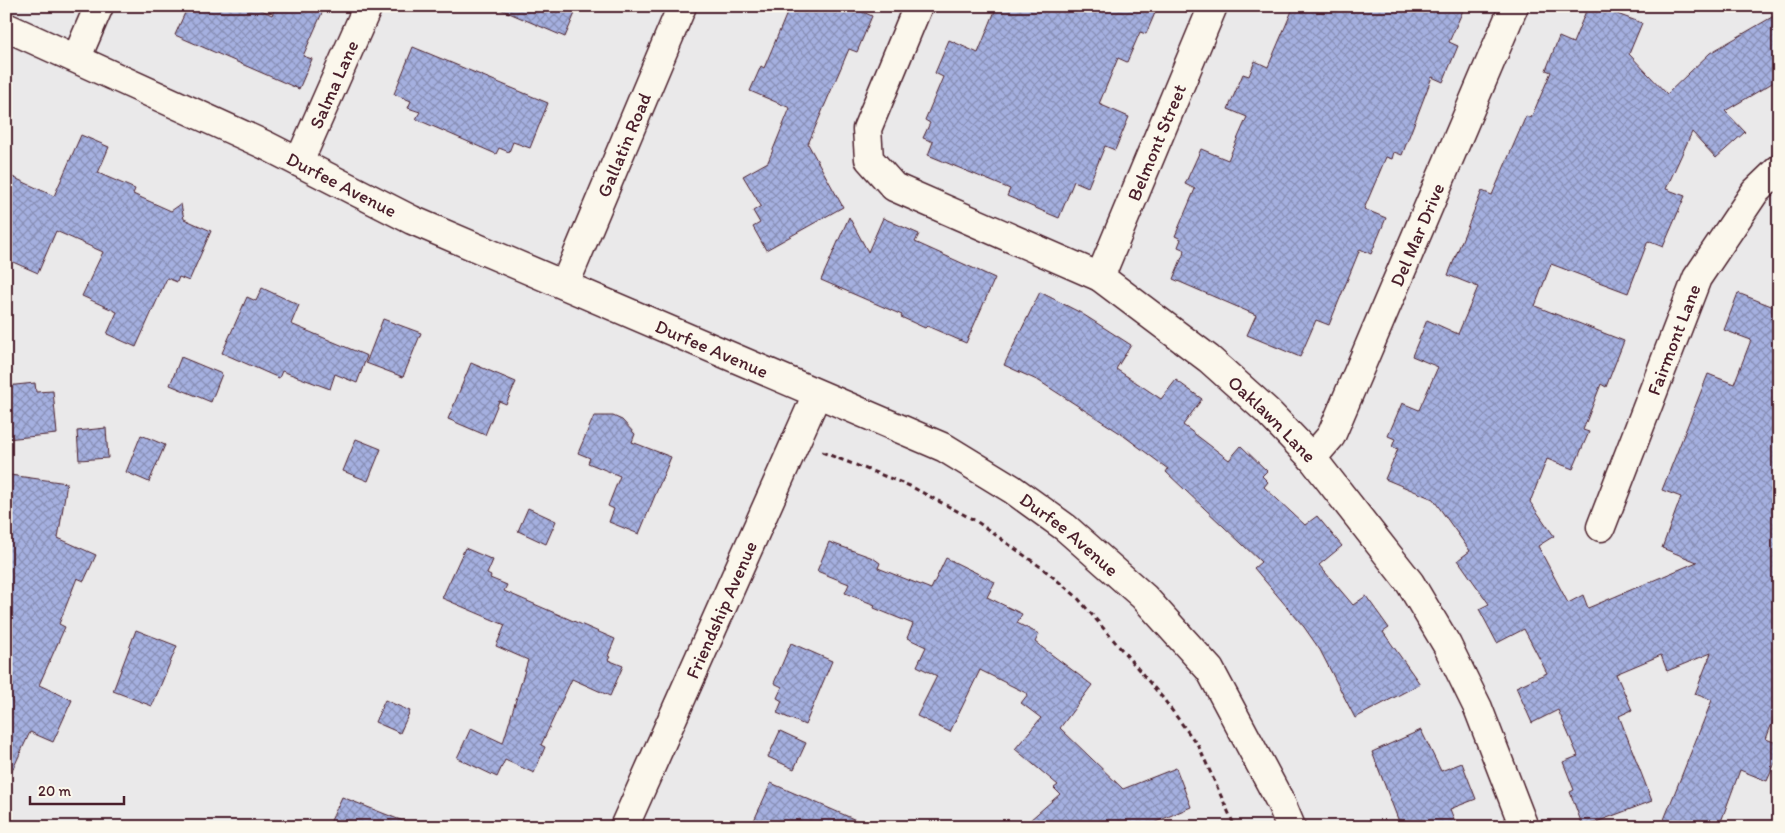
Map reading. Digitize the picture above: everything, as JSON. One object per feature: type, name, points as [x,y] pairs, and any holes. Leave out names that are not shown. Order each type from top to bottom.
[{"type":"street","points":[[77,57],[99,6]]},
{"type":"street","name":"Salma Lane","points":[[299,162],[368,6]]},
{"type":"street","name":"Gallatin Road","points":[[565,284],[682,6]]},
{"type":"street","name":"Oaklawn Lane","points":[[918,6],[867,129],[869,159],[894,187],[1100,277],[1210,359],[1267,411],[1312,458],[1410,583],[1447,644],[1478,708],[1524,827]]},
{"type":"street","name":"Belmont Street","points":[[1100,277],[1213,6]]},
{"type":"street","name":"Del Mar Drive","points":[[1312,458],[1331,436],[1514,6]]},
{"type":"street","name":"Durfee Avenue","points":[[6,26],[77,57],[299,162],[412,220],[945,448],[1012,488],[1066,528],[1144,597],[1210,670],[1281,803],[1291,827]]},
{"type":"street","name":"Fairmont Lane","points":[[1601,527],[1698,278],[1755,192],[1779,169]]},
{"type":"street","name":"Friendship Avenue","points":[[624,827],[818,394]]},
{"type":"path","points":[[796,442],[910,486],[968,517],[1042,568],[1076,596],[1162,696],[1199,747],[1235,827]]},
{"type":"building","points":[[188,6],[253,6],[272,15],[276,6],[325,6],[303,56],[312,59],[299,89],[175,35]]},
{"type":"building","points":[[493,6],[578,6],[565,37]]},
{"type":"building","points":[[790,6],[850,6],[872,16],[857,52],[849,49],[808,144],[843,207],[766,250],[753,227],[760,223],[753,211],[761,206],[743,176],[768,162],[790,108],[750,91],[761,66],[764,68]]},
{"type":"building","points":[[997,6],[1158,6],[1146,34],[1140,32],[1127,62],[1118,58],[1099,104],[1129,117],[1115,150],[1105,146],[1088,187],[1074,181],[1059,218],[1007,196],[1010,189],[928,155],[933,142],[923,138],[930,123],[925,120],[943,77],[935,73],[949,40],[978,53]]},
{"type":"building","points":[[1294,6],[1465,6],[1449,42],[1458,46],[1443,82],[1432,77],[1402,155],[1394,152],[1392,159],[1386,157],[1364,209],[1386,218],[1371,254],[1360,249],[1329,325],[1316,320],[1300,357],[1247,335],[1256,315],[1173,279],[1185,250],[1178,247],[1181,239],[1175,236],[1195,189],[1185,184],[1201,149],[1228,160],[1247,117],[1228,109],[1243,74],[1249,76],[1255,61],[1268,67]]},
{"type":"building","points":[[1588,6],[1595,6],[1642,23],[1629,54],[1667,94],[1710,53],[1779,13],[1779,79],[1725,111],[1745,132],[1716,158],[1692,132],[1666,189],[1685,196],[1663,247],[1648,241],[1628,293],[1551,264],[1535,306],[1624,341],[1606,387],[1601,384],[1583,430],[1589,432],[1573,469],[1547,459],[1530,502],[1554,536],[1538,546],[1568,603],[1583,595],[1588,608],[1697,562],[1662,548],[1681,497],[1662,490],[1708,374],[1734,384],[1751,340],[1724,330],[1738,293],[1779,309],[1779,705],[1766,739],[1779,744],[1779,754],[1767,781],[1740,770],[1719,827],[1661,827],[1712,700],[1695,694],[1711,653],[1667,671],[1661,655],[1616,674],[1632,710],[1619,716],[1652,801],[1583,827],[1570,792],[1574,790],[1563,762],[1578,756],[1558,710],[1532,723],[1516,687],[1547,673],[1524,629],[1497,643],[1479,609],[1489,604],[1458,560],[1470,551],[1433,499],[1385,479],[1398,449],[1392,447],[1395,439],[1388,436],[1402,403],[1419,410],[1438,367],[1412,356],[1427,320],[1458,334],[1478,287],[1448,275],[1482,191],[1492,195],[1526,116],[1531,118],[1551,72],[1546,70],[1559,37],[1573,43]]},
{"type":"building","points":[[413,47],[548,103],[530,148],[513,142],[509,152],[499,148],[496,154],[416,119],[420,112],[408,108],[411,101],[394,94]]},
{"type":"building","points":[[81,135],[109,147],[98,173],[135,189],[133,194],[171,211],[181,204],[184,219],[211,231],[189,281],[179,277],[177,282],[167,278],[136,347],[107,334],[117,312],[82,296],[103,252],[56,231],[38,273],[6,259],[6,174],[54,196]]},
{"type":"building","points":[[849,217],[868,252],[883,218],[919,234],[915,242],[995,278],[966,343],[927,326],[925,328],[901,317],[902,315],[821,280]]},
{"type":"building","points":[[262,288],[299,305],[291,324],[367,356],[357,383],[335,374],[330,389],[282,371],[279,378],[222,353],[247,297],[256,301]]},
{"type":"building","points":[[1040,292],[1081,313],[1131,345],[1116,369],[1161,399],[1176,380],[1202,399],[1183,425],[1229,460],[1241,446],[1267,471],[1262,476],[1268,482],[1264,487],[1305,525],[1317,516],[1342,546],[1319,565],[1353,605],[1366,596],[1389,628],[1383,632],[1420,684],[1355,718],[1320,650],[1304,627],[1254,568],[1261,562],[1166,472],[1168,469],[1120,433],[1039,381],[1004,365]]},
{"type":"building","points":[[383,319],[421,333],[403,377],[366,363]]},
{"type":"building","points":[[181,357],[222,374],[211,402],[170,385]]},
{"type":"building","points":[[471,363],[516,382],[506,404],[499,401],[485,435],[448,419]]},
{"type":"building","points":[[35,383],[36,392],[53,391],[57,434],[6,439],[6,386]]},
{"type":"building","points":[[594,416],[613,416],[622,420],[635,434],[632,442],[671,457],[639,534],[609,522],[614,509],[608,506],[620,476],[588,463],[590,458],[578,453]]},
{"type":"building","points":[[106,428],[108,458],[79,460],[77,431]]},
{"type":"building","points":[[141,435],[165,445],[149,482],[126,472]]},
{"type":"building","points":[[356,439],[381,449],[368,481],[343,471]]},
{"type":"building","points":[[10,475],[67,483],[58,538],[96,555],[84,581],[77,578],[59,624],[65,627],[39,685],[72,700],[53,742],[30,732],[6,784],[6,502]]},
{"type":"building","points":[[528,508],[556,521],[546,544],[518,531]]},
{"type":"building","points":[[829,542],[873,558],[880,563],[878,568],[931,589],[946,558],[995,582],[987,597],[1022,614],[1017,623],[1039,634],[1035,642],[1092,685],[1060,728],[1123,789],[1176,768],[1191,807],[1144,827],[1022,827],[1060,794],[1054,788],[1058,785],[1015,749],[1041,718],[1021,703],[1028,694],[980,670],[950,732],[917,716],[937,676],[917,666],[926,647],[907,638],[913,624],[874,608],[875,605],[845,593],[849,584],[817,571]]},
{"type":"building","points":[[465,548],[493,560],[487,574],[491,576],[490,578],[507,585],[504,591],[615,639],[608,660],[623,666],[610,696],[572,679],[541,745],[545,747],[534,773],[505,760],[497,777],[457,758],[471,728],[503,743],[528,660],[496,646],[505,625],[442,598]]},
{"type":"building","points":[[136,630],[177,646],[152,706],[113,691]]},
{"type":"building","points":[[791,643],[832,661],[805,725],[777,713],[782,701],[777,698],[782,687],[774,683]]},
{"type":"building","points":[[385,700],[410,711],[400,733],[375,722]]},
{"type":"building","points":[[1421,730],[1441,771],[1462,763],[1476,799],[1450,809],[1457,827],[1401,827],[1372,752]]},
{"type":"building","points":[[780,731],[806,743],[794,769],[768,757]]},
{"type":"building","points":[[771,783],[872,827],[751,827]]},
{"type":"building","points":[[342,797],[413,825],[412,827],[328,827]]}]
